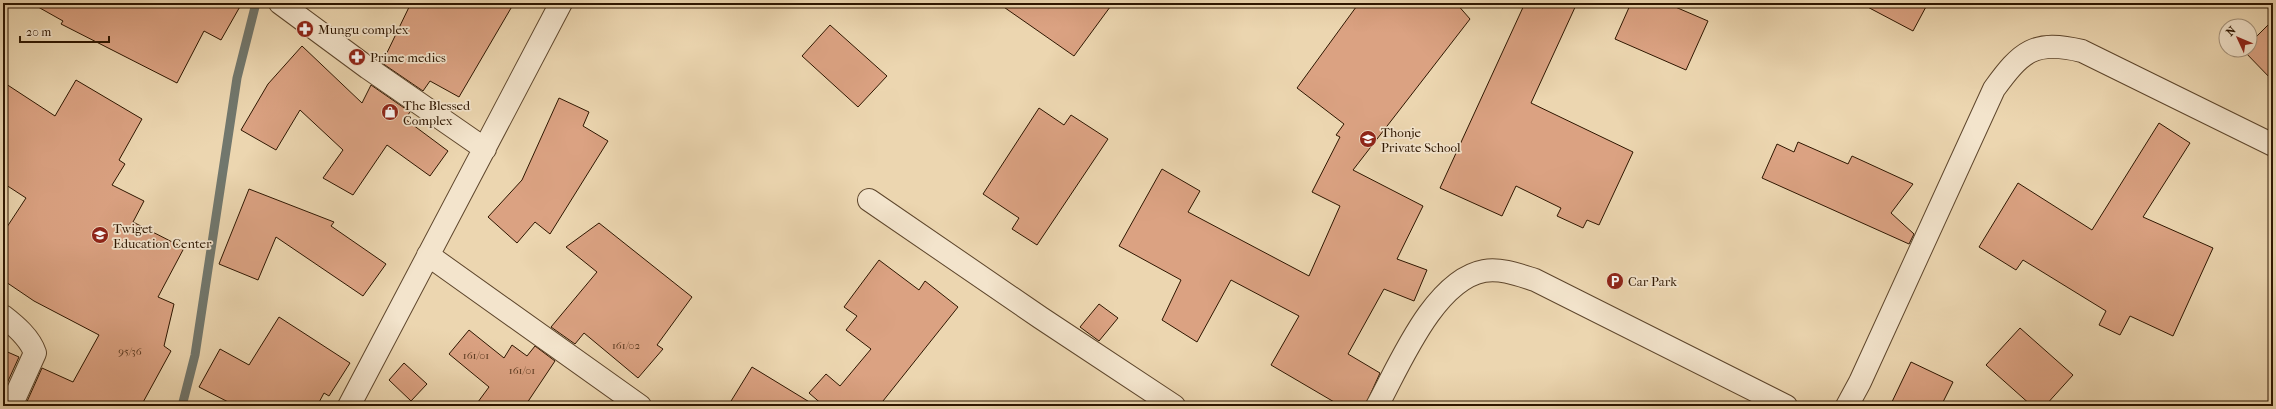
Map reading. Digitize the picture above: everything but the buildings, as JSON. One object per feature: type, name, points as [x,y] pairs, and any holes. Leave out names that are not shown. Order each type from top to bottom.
[{"type":"street","points":[[280,3],[368,68],[485,149]]},
{"type":"street","points":[[349,406],[561,3]]},
{"type":"street","points":[[1847,406],[1864,375],[1994,89],[2014,62],[2037,48],[2060,46],[2082,51],[2273,145]]},
{"type":"street","points":[[869,200],[1041,318],[1174,406]]},
{"type":"street","points":[[428,255],[640,406]]},
{"type":"street","points":[[1377,406],[1426,317],[1446,292],[1468,277],[1485,271],[1508,272],[1535,280],[1786,406]]},
{"type":"street","points":[[3,316],[17,327],[33,346],[36,353],[11,406]]},
{"type":"waterway","points":[[182,406],[195,355],[237,78],[256,3]]},
{"type":"place","name":"Mungu complex","points":[[305,29]]},
{"type":"place","name":"Prime medics","points":[[357,57]]},
{"type":"place","name":"The Blessed Complex","points":[[390,112]]},
{"type":"place","name":"Thonje Private School","points":[[1368,139]]},
{"type":"place","name":"Twiget Education Center","points":[[100,235]]},
{"type":"place","name":"Car Park","points":[[1615,281]]}]
